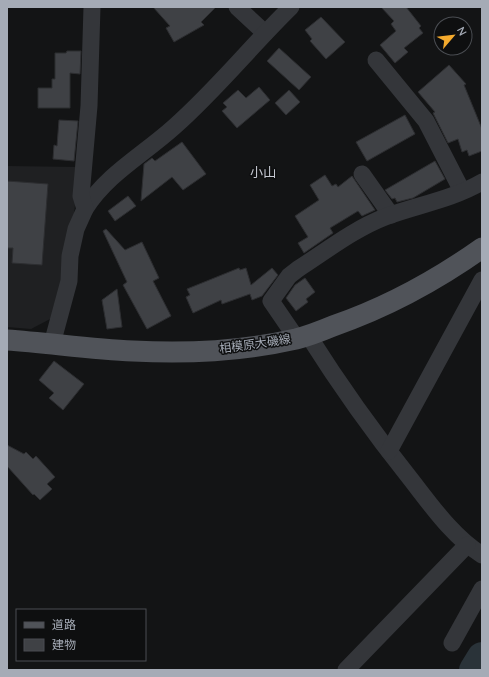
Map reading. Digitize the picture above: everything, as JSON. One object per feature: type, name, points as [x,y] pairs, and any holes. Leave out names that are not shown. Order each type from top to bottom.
[{"type":"main road","name":"相模原大磯線","points":[[7,340],[134,351],[189,352],[232,349],[303,337],[356,318],[398,300],[436,279],[482,248]]},
{"type":"street","points":[[85,209],[81,196],[87,125],[92,7]]},
{"type":"street","points":[[237,7],[265,33]]},
{"type":"street","points":[[52,344],[69,281],[70,256],[76,228],[93,196],[111,176],[173,128],[224,79],[265,33],[291,7]]},
{"type":"street","points":[[376,60],[426,121],[462,191]]},
{"type":"street","points":[[362,174],[391,215]]},
{"type":"street","points":[[482,182],[435,202],[391,215],[364,228],[298,269],[284,282],[271,301],[303,337],[438,514],[467,546],[482,555]]},
{"type":"street","points":[[389,451],[482,280]]},
{"type":"street","points":[[346,670],[467,546]]},
{"type":"street","points":[[452,643],[482,589]]},
{"type":"shaded area","points":[[7,166],[79,167],[74,214],[58,304],[52,318],[31,329],[7,327]]},
{"type":"building","points":[[153,7],[216,7],[201,22],[204,25],[174,42],[166,28],[170,26]]},
{"type":"building","points":[[381,7],[406,7],[421,26],[419,28],[423,33],[404,48],[408,52],[395,63],[380,45],[396,31],[391,24],[394,21]]},
{"type":"building","points":[[321,17],[345,42],[326,59],[310,41],[312,39],[305,30]]},
{"type":"building","points":[[279,48],[311,77],[299,90],[267,61]]},
{"type":"building","points":[[67,51],[81,51],[80,74],[70,73],[70,108],[38,108],[38,88],[52,88],[52,79],[55,79],[55,53],[66,53]]},
{"type":"building","points":[[449,65],[466,84],[464,85],[482,129],[482,151],[469,156],[467,150],[462,152],[458,139],[448,143],[433,113],[435,112],[418,92]]},
{"type":"building","points":[[259,87],[270,100],[237,128],[222,111],[227,107],[223,103],[238,90],[246,98]]},
{"type":"building","points":[[289,90],[300,102],[286,115],[275,103]]},
{"type":"building","points":[[405,115],[415,134],[367,161],[356,142]]},
{"type":"building","points":[[59,120],[78,121],[74,161],[53,159],[54,145],[57,146]]},
{"type":"building","points":[[182,142],[206,174],[183,190],[172,177],[141,201],[144,164],[152,158],[155,161]]},
{"type":"building","points":[[435,161],[445,179],[413,198],[397,202],[395,198],[392,199],[385,190]]},
{"type":"building","points":[[325,175],[332,186],[336,184],[338,187],[352,176],[375,210],[362,216],[358,211],[330,228],[333,233],[304,253],[298,243],[308,237],[295,216],[319,200],[310,185]]},
{"type":"building","points":[[7,181],[48,184],[42,265],[12,263],[13,248],[7,248]]},
{"type":"building","points":[[128,196],[136,206],[115,221],[108,211]]},
{"type":"building","points":[[106,229],[125,250],[142,242],[159,278],[153,281],[171,316],[147,329],[123,285],[127,282],[103,231]]},
{"type":"building","points":[[239,268],[240,270],[246,268],[251,285],[272,268],[278,275],[262,296],[252,300],[250,294],[222,304],[221,300],[193,313],[186,297],[190,295],[187,289]]},
{"type":"building","points":[[305,278],[315,292],[306,299],[308,302],[296,311],[286,298],[295,285]]},
{"type":"building","points":[[117,289],[122,327],[107,329],[102,300]]},
{"type":"building","points":[[54,361],[84,384],[63,410],[49,398],[54,393],[39,380]]},
{"type":"building","points":[[7,445],[24,454],[26,452],[33,459],[36,456],[55,477],[47,484],[52,489],[40,500],[34,494],[33,495],[7,466]]},
{"type":"waterway","points":[[474,670],[482,657]]},
{"type":"district","name":"小山","points":[[263,172]]}]
